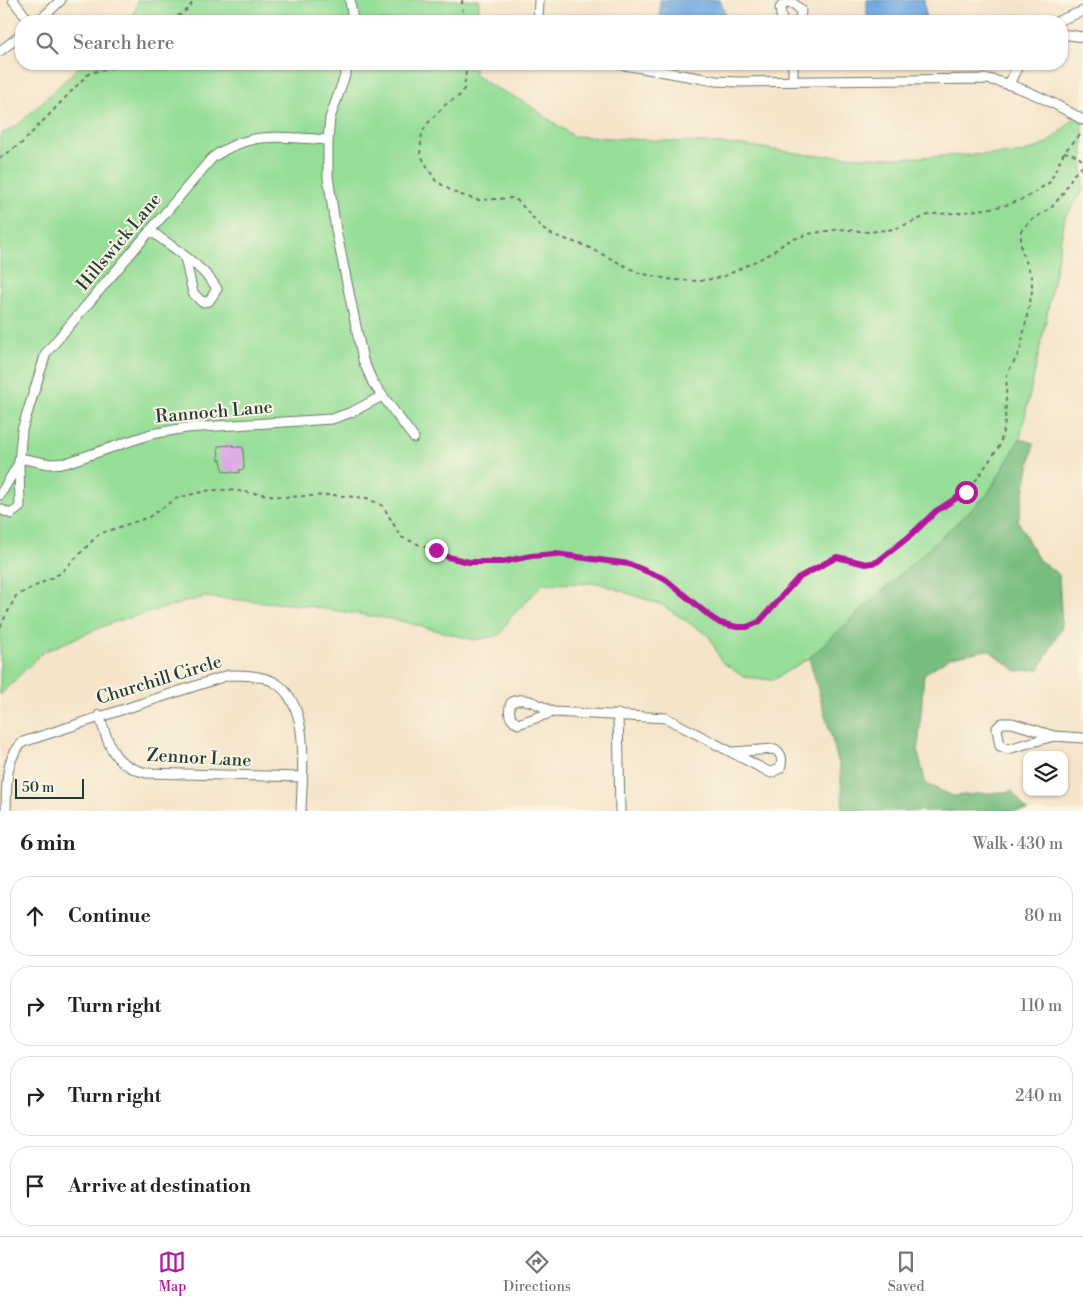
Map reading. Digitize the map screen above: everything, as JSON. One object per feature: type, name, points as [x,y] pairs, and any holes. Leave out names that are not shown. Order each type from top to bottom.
[{"type":"street","points":[[13,0],[24,15]]},
{"type":"street","points":[[46,15],[62,0]]},
{"type":"street","points":[[350,0],[352,15]]},
{"type":"street","points":[[538,15],[539,0]]},
{"type":"street","points":[[781,15],[780,8],[785,3],[794,4],[800,10],[800,15]]},
{"type":"street","points":[[1068,17],[1083,11]]},
{"type":"street","points":[[1068,35],[1083,37]]},
{"type":"street","points":[[0,51],[15,40]]},
{"type":"street","points":[[347,70],[330,118],[328,177],[333,212],[363,360],[373,383],[414,438]]},
{"type":"street","points":[[654,70],[716,81],[988,79],[1010,84],[1061,107],[1083,120]]},
{"type":"street","points":[[793,70],[793,80]]},
{"type":"street","points":[[1010,84],[1016,70]]},
{"type":"street","name":"Hillswick Lane","points":[[0,509],[11,514],[20,507],[19,460],[22,430],[46,353],[212,158],[234,144],[250,139],[270,137],[328,140]]},
{"type":"street","points":[[151,230],[185,258],[213,282],[217,289],[209,301],[202,302],[193,293],[185,258]]},
{"type":"street","name":"Rannoch Lane","points":[[19,460],[50,464],[66,463],[151,434],[186,428],[326,420],[352,412],[382,396]]},
{"type":"street","points":[[0,495],[19,460]]},
{"type":"street","name":"Churchill Circle","points":[[6,811],[7,775],[11,756],[15,749],[23,742],[99,715],[228,675],[261,678],[273,682],[286,692],[296,708],[301,726],[301,811]]},
{"type":"street","points":[[553,712],[666,718],[771,773],[780,768],[782,763],[779,752],[770,748],[733,752]]},
{"type":"street","points":[[618,714],[620,811]]},
{"type":"street","name":"Zennor Lane","points":[[99,715],[113,754],[130,769],[155,774],[302,777]]},
{"type":"street","points":[[1054,736],[1008,749],[1000,746],[997,728],[1002,723],[1012,722],[1054,736],[1083,738]]},
{"type":"path","points":[[180,15],[188,9],[194,0]]},
{"type":"path","points":[[462,0],[463,15]]},
{"type":"path","points":[[0,158],[22,144],[87,76],[93,72],[104,70]]},
{"type":"path","points":[[466,70],[464,89],[459,96],[433,118],[422,133],[420,154],[434,180],[453,192],[473,198],[512,198],[518,201],[544,230],[553,235],[586,246],[639,273],[673,280],[700,282],[723,277],[761,259],[786,242],[808,234],[840,229],[868,232],[896,230],[931,214],[959,213],[1003,206],[1018,201],[1045,187],[1064,152],[1083,132]]},
{"type":"path","points":[[1064,152],[1076,155],[1083,160]]},
{"type":"path","points":[[0,627],[16,596],[61,573],[99,534],[149,517],[176,498],[210,490],[230,490],[284,497],[332,495],[367,498],[383,506],[401,537],[458,560],[490,564],[531,556],[556,554],[629,564],[665,579],[720,623],[737,627],[753,625],[773,608],[793,582],[830,560],[844,557],[872,564],[882,559],[936,511],[966,492],[984,471],[1002,438],[1007,374],[1022,345],[1025,320],[1032,291],[1030,270],[1021,249],[1021,231],[1029,222],[1058,200],[1073,175],[1083,166]]},
{"type":"green space","points":[[138,0],[479,0],[478,15],[134,15]]},
{"type":"green space","points":[[76,70],[474,70],[474,74],[488,84],[526,103],[573,136],[742,145],[810,155],[893,158],[1022,153],[1045,145],[1083,111],[1083,192],[1065,217],[1046,320],[1020,439],[987,495],[809,658],[773,680],[744,677],[722,662],[709,636],[662,605],[598,583],[543,584],[510,618],[500,635],[474,640],[397,620],[300,605],[204,597],[114,622],[43,652],[0,695],[0,135],[18,125]]},
{"type":"green space","points":[[1020,439],[1034,443],[1018,521],[1038,559],[1059,575],[1062,627],[1039,669],[1017,671],[988,650],[951,657],[924,674],[918,753],[926,784],[953,796],[1012,791],[1027,811],[843,811],[840,768],[809,658],[987,495]]},
{"type":"water","points":[[660,0],[720,0],[726,15],[660,15]]},
{"type":"water","points":[[867,0],[924,0],[925,15],[867,15]]},
{"type":"building","points":[[233,445],[234,447],[243,447],[244,469],[239,470],[239,473],[223,471],[221,460],[219,460],[218,446]]},
{"type":"route","points":[[436,550],[458,560],[490,564],[544,554],[556,554],[629,564],[665,579],[720,623],[729,626],[747,627],[759,622],[798,578],[837,557],[844,557],[866,564],[877,562],[910,536],[936,511],[966,492]]}]
